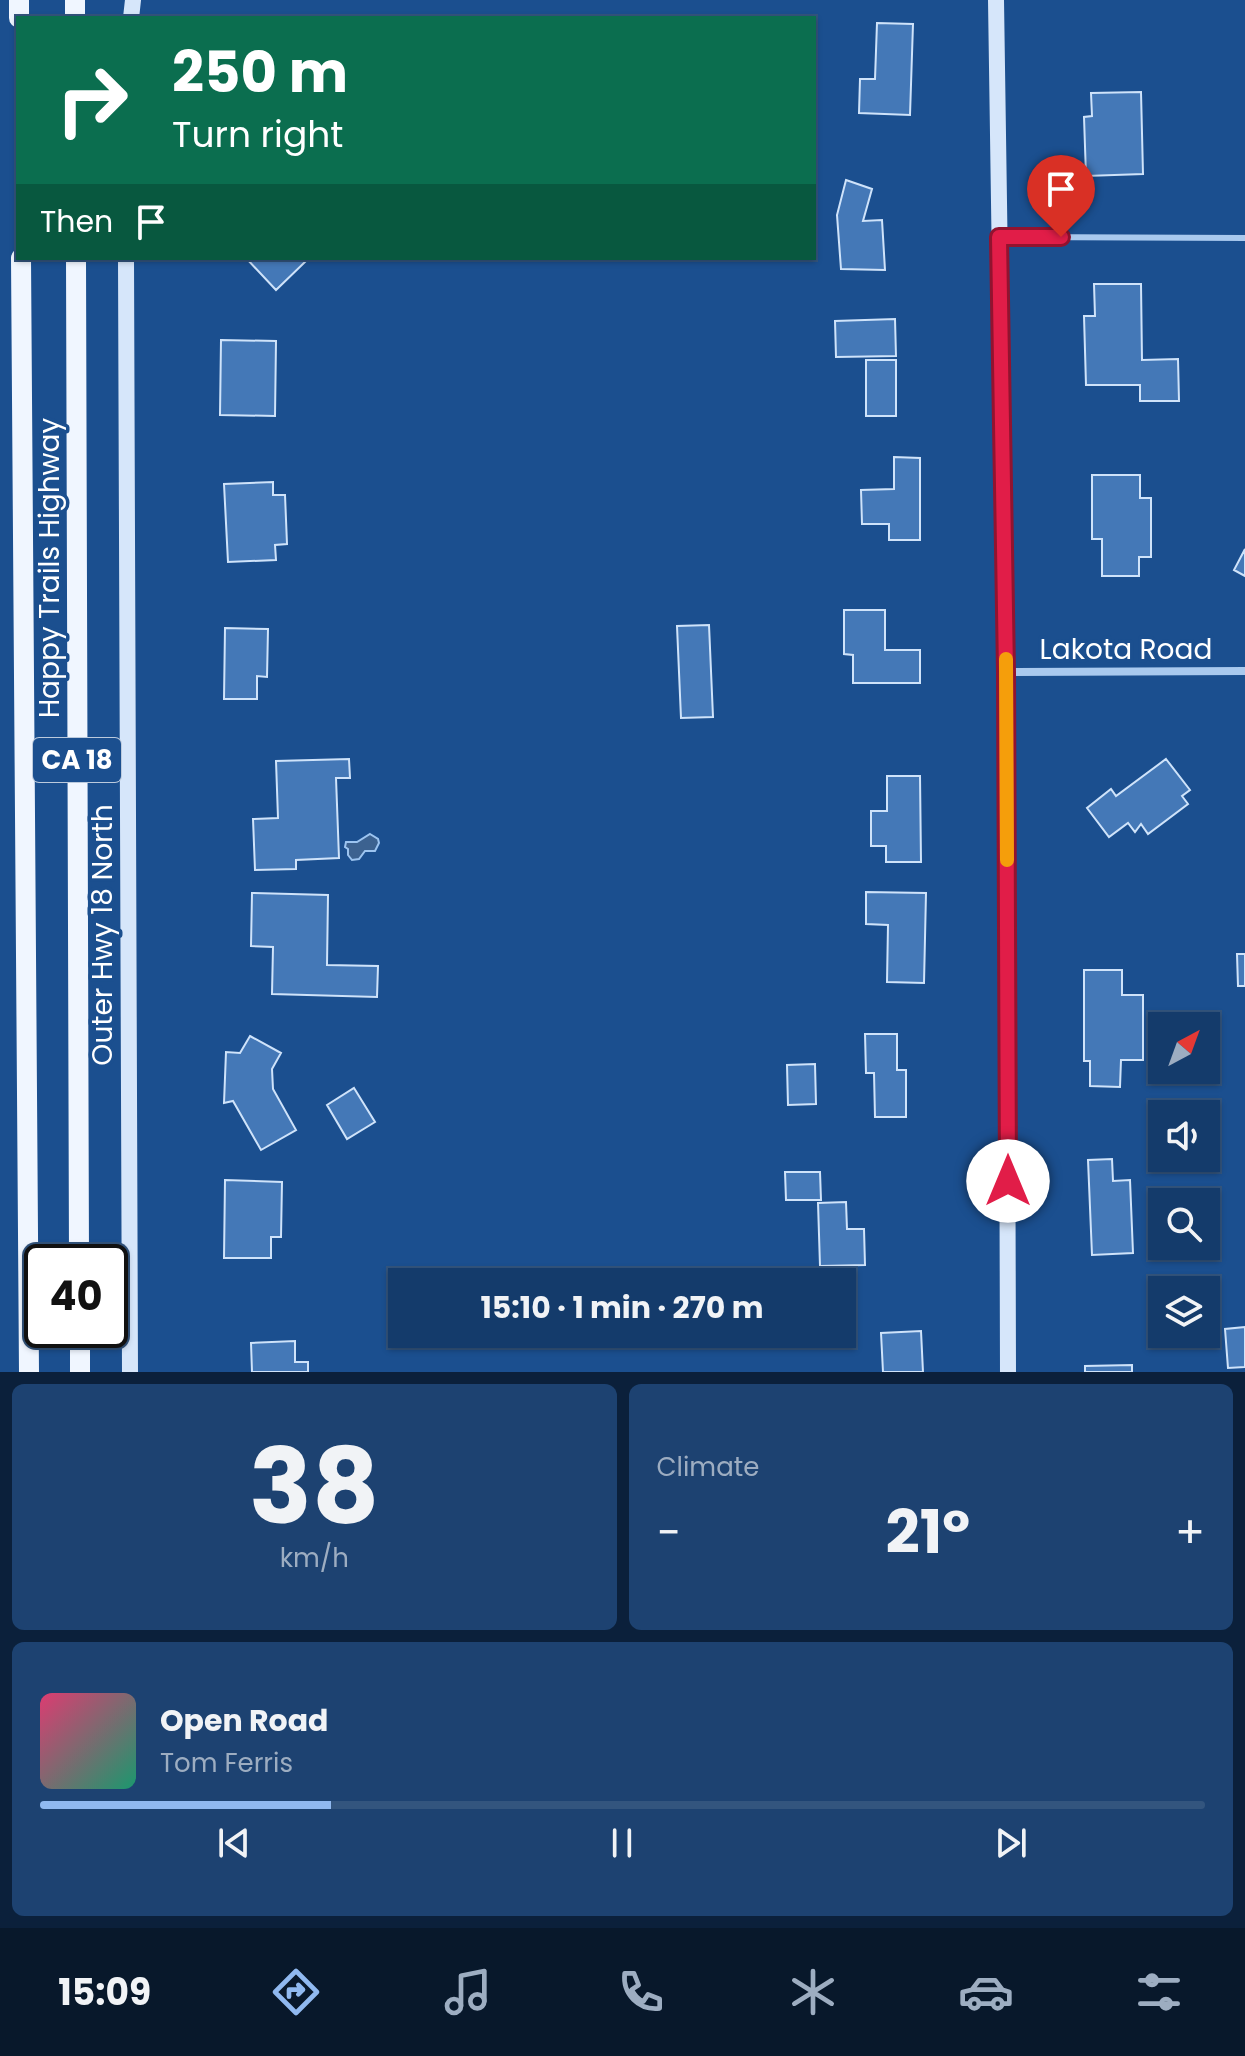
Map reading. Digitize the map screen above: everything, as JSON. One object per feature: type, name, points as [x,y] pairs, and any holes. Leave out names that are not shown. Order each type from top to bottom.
[{"type":"main road","name":"Happy Trails Highway","points":[[21,260],[29,1372]]},
{"type":"main road","name":"Happy Trails Highway","points":[[76,260],[79,1244]]},
{"type":"main road","points":[[80,1348],[80,1372]]},
{"type":"street","points":[[996,0],[1006,672],[1008,1372]]},
{"type":"street","name":"Outer Hwy 18 North","points":[[126,260],[130,1372]]},
{"type":"street","name":"Lakota Road","points":[[1006,672],[1245,671]]},
{"type":"lane","points":[[999,237],[1245,238]]},
{"type":"water","points":[[370,834],[378,839],[375,851],[365,851],[359,859],[352,860],[345,847],[346,842],[357,842]]},
{"type":"building","points":[[877,23],[913,24],[910,115],[859,113],[860,79],[875,79]]},
{"type":"building","points":[[1141,92],[1143,174],[1086,176],[1084,117],[1092,116],[1091,93]]},
{"type":"building","points":[[846,180],[872,189],[863,221],[882,220],[885,270],[841,269],[837,215]]},
{"type":"building","points":[[248,260],[306,261],[276,290]]},
{"type":"building","points":[[1094,284],[1141,284],[1142,360],[1178,359],[1179,401],[1140,401],[1140,385],[1086,385],[1084,316],[1095,316]]},
{"type":"building","points":[[895,319],[896,356],[836,357],[835,321]]},
{"type":"building","points":[[221,340],[276,341],[275,416],[220,415]]},
{"type":"building","points":[[866,360],[896,360],[896,416],[866,416]]},
{"type":"building","points":[[894,457],[920,458],[920,540],[889,540],[889,524],[862,524],[861,490],[894,489]]},
{"type":"building","points":[[1092,475],[1140,475],[1140,498],[1151,498],[1151,557],[1139,557],[1139,576],[1102,576],[1102,539],[1092,539]]},
{"type":"building","points":[[273,482],[273,495],[285,495],[287,544],[275,545],[276,560],[228,562],[224,484]]},
{"type":"building","points":[[1245,549],[1245,576],[1234,570]]},
{"type":"building","points":[[844,610],[885,610],[885,650],[920,650],[920,683],[853,683],[853,655],[844,654]]},
{"type":"building","points":[[709,625],[713,717],[681,718],[677,626]]},
{"type":"building","points":[[225,628],[268,629],[267,677],[257,676],[257,699],[224,699]]},
{"type":"building","points":[[349,759],[350,778],[336,778],[339,858],[296,860],[296,869],[255,870],[253,819],[278,818],[276,761]]},
{"type":"building","points":[[1166,759],[1190,790],[1182,796],[1188,804],[1148,834],[1141,824],[1135,832],[1128,823],[1109,837],[1087,808],[1111,789],[1116,796]]},
{"type":"building","points":[[887,776],[920,776],[921,862],[886,862],[886,846],[871,846],[871,811],[887,811]]},
{"type":"building","points":[[866,892],[926,893],[924,983],[887,982],[888,925],[866,924]]},
{"type":"building","points":[[252,893],[328,895],[327,965],[378,966],[377,997],[272,994],[273,947],[251,946]]},
{"type":"building","points":[[1237,954],[1245,954],[1245,986],[1238,986]]},
{"type":"building","points":[[1084,970],[1122,970],[1122,995],[1143,995],[1143,1060],[1121,1060],[1120,1087],[1090,1086],[1090,1061],[1084,1061]]},
{"type":"building","points":[[865,1034],[897,1034],[897,1070],[906,1070],[906,1117],[875,1117],[874,1073],[866,1073]]},
{"type":"building","points":[[250,1036],[281,1053],[272,1069],[273,1089],[296,1130],[261,1150],[233,1101],[224,1103],[226,1052],[240,1053]]},
{"type":"building","points":[[815,1064],[816,1104],[788,1105],[787,1065]]},
{"type":"building","points":[[354,1088],[375,1122],[347,1139],[327,1105]]},
{"type":"building","points":[[1112,1159],[1113,1181],[1130,1180],[1133,1253],[1092,1255],[1088,1160]]},
{"type":"building","points":[[785,1172],[820,1172],[821,1200],[786,1200]]},
{"type":"building","points":[[225,1180],[282,1182],[281,1237],[271,1237],[271,1258],[224,1258]]},
{"type":"building","points":[[846,1202],[847,1229],[864,1229],[865,1265],[820,1266],[818,1203]]},
{"type":"building","points":[[1245,1327],[1245,1367],[1228,1368],[1225,1329]]},
{"type":"building","points":[[921,1331],[923,1372],[883,1372],[881,1333]]},
{"type":"building","points":[[295,1341],[295,1362],[308,1362],[308,1372],[252,1372],[251,1343]]},
{"type":"building","points":[[1132,1365],[1132,1372],[1085,1372],[1085,1366]]},
{"type":"slow traffic","points":[[1006,659],[1007,860]]},
{"type":"route","points":[[1008,1181],[1006,672],[999,237],[1061,237]]}]
